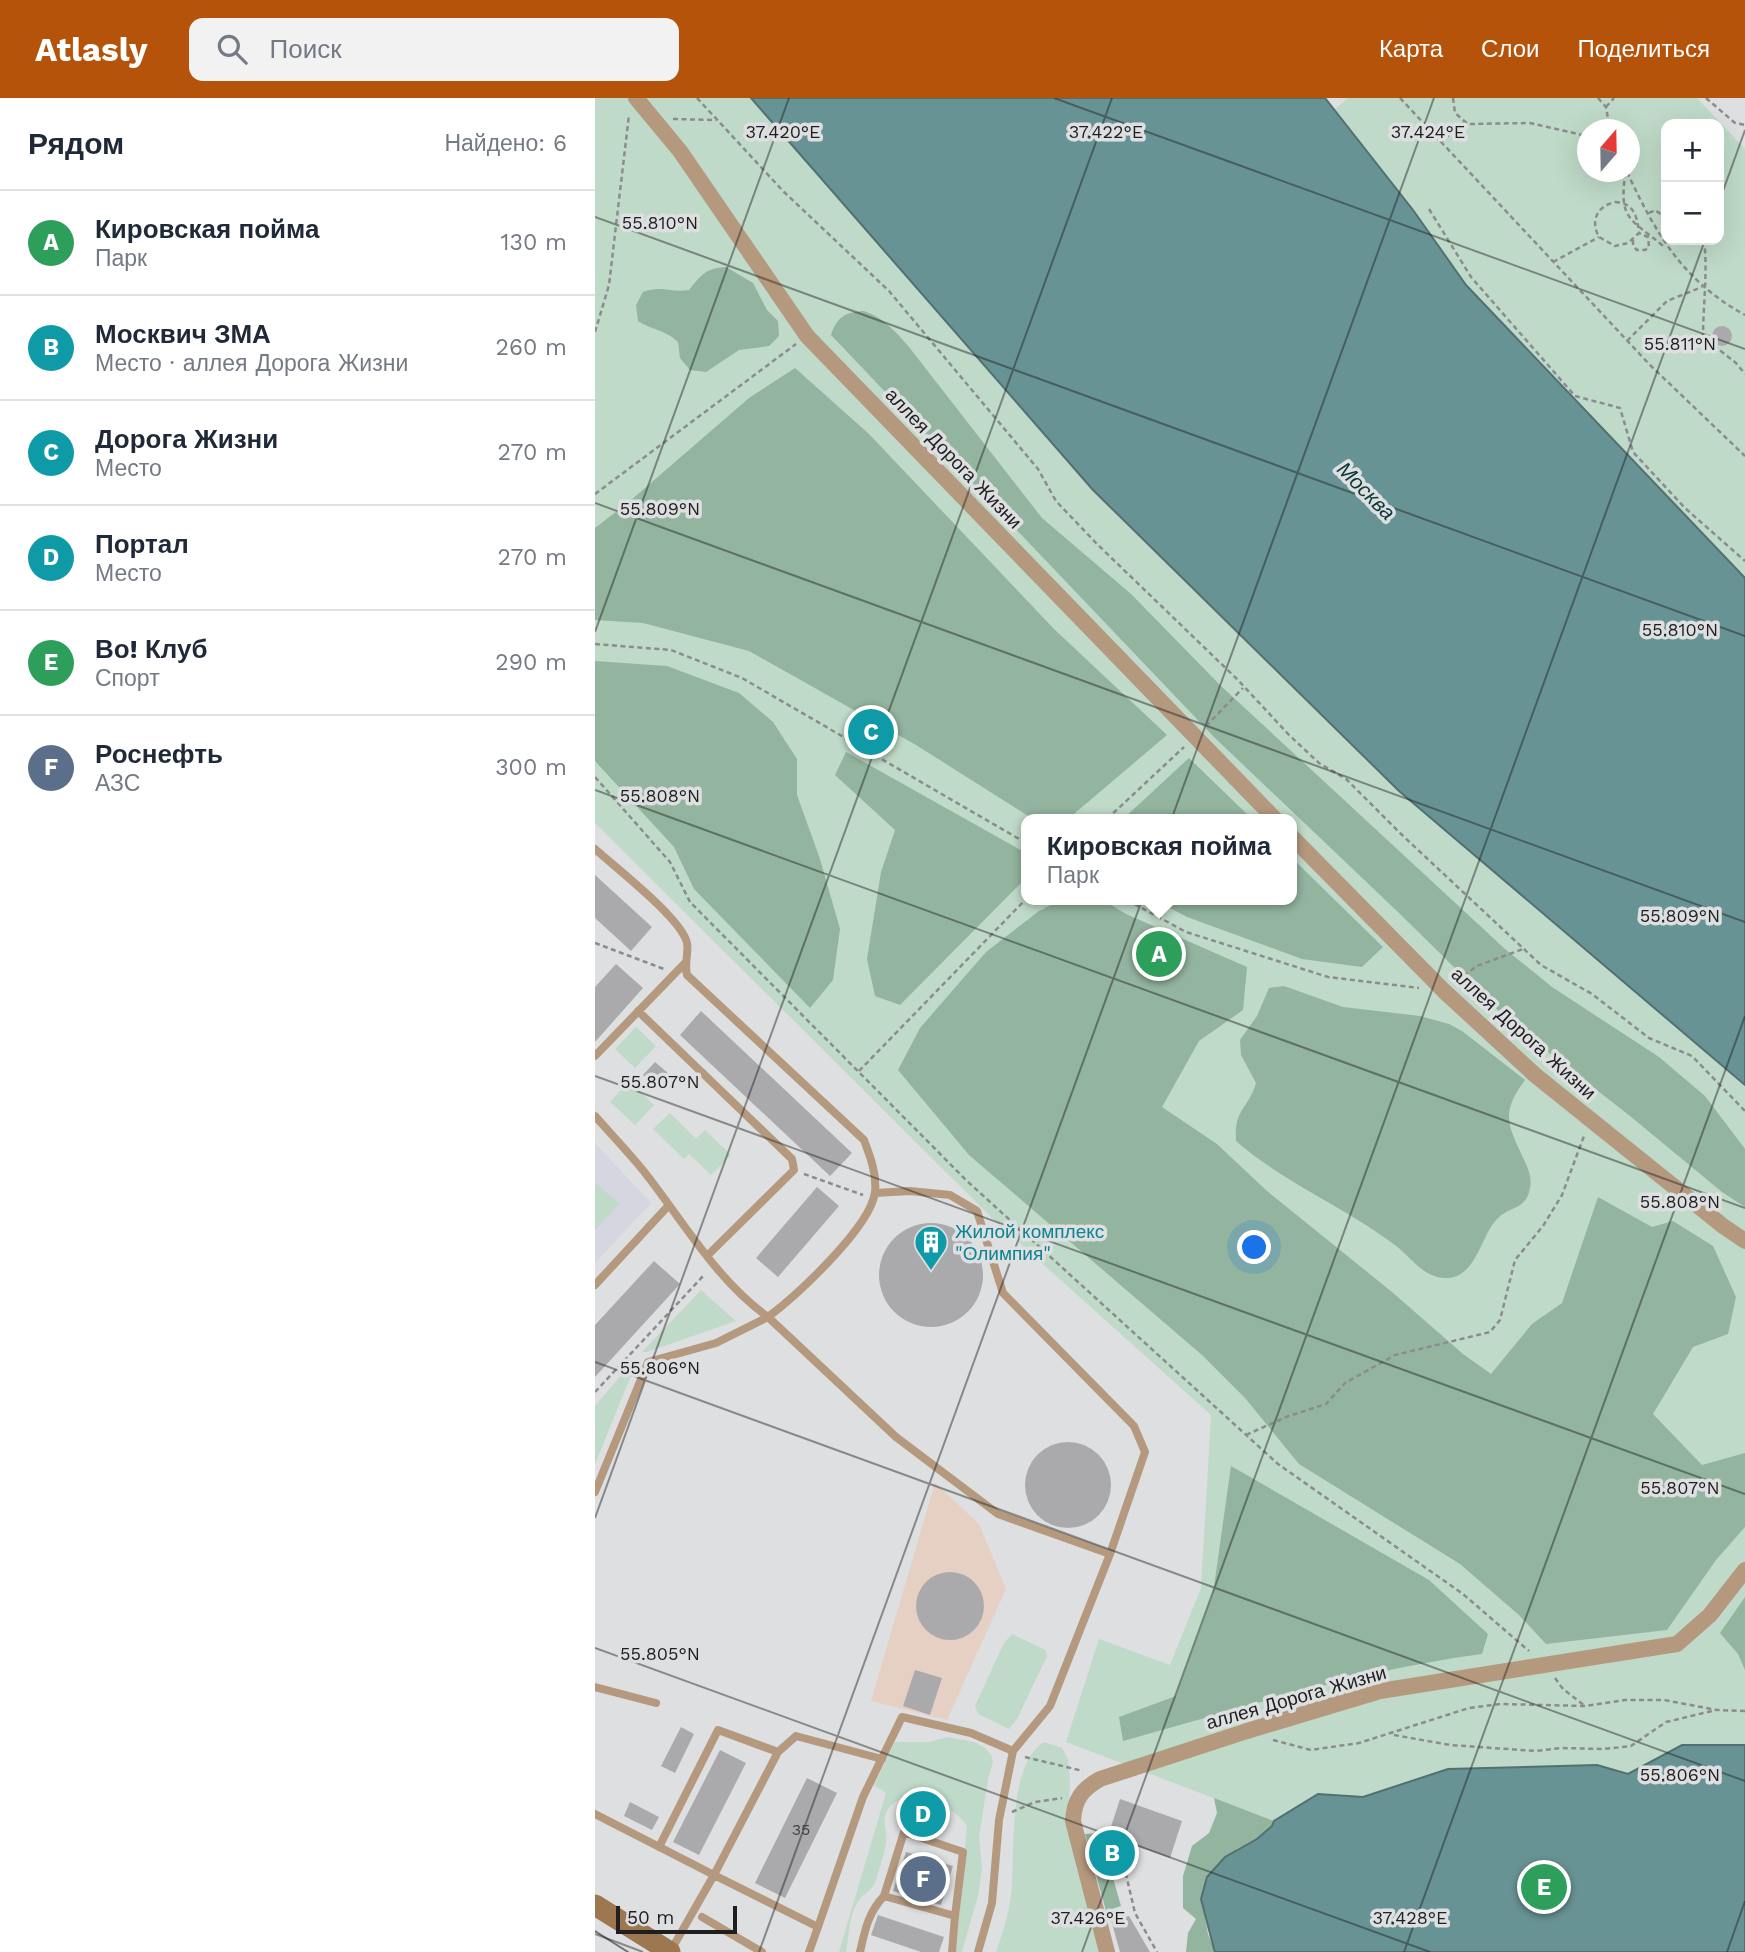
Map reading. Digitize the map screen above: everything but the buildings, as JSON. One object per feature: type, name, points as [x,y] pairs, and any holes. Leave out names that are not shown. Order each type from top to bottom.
[{"type":"main road","points":[[595,1905],[670,1952]]},
{"type":"street","name":"аллея Дорога Жизни","points":[[633,104],[653,118],[680,151],[807,336],[1270,814]]},
{"type":"street","name":"аллея Дорога Жизни","points":[[1297,842],[1444,991],[1535,1075],[1745,1241]]},
{"type":"street","name":"аллея Дорога Жизни","points":[[1079,1795],[1087,1786],[1107,1777],[1380,1691],[1677,1644],[1710,1615],[1745,1570]]},
{"type":"street","points":[[1079,1795],[1073,1807],[1073,1821],[1107,1952]]},
{"type":"lane","points":[[595,849],[677,923],[687,944],[684,963],[687,975],[864,1140],[873,1164],[875,1194],[867,1214],[825,1266],[768,1317],[716,1343],[648,1362],[595,1492]]},
{"type":"lane","points":[[595,1056],[684,963]]},
{"type":"lane","points":[[638,1011],[792,1159],[794,1170],[707,1256]]},
{"type":"lane","points":[[595,1116],[641,1168],[707,1256],[752,1306],[768,1317],[896,1437],[998,1514],[1110,1554]]},
{"type":"lane","points":[[875,1194],[910,1191],[950,1195],[977,1211],[1003,1293],[1134,1426],[1145,1452],[1110,1554],[1050,1706],[1013,1751],[999,1820],[992,1903],[978,1952]]},
{"type":"lane","points":[[595,1285],[669,1205]]},
{"type":"lane","points":[[595,1687],[656,1703]]},
{"type":"lane","points":[[809,1952],[863,1797],[902,1717],[971,1733],[1013,1751]]},
{"type":"lane","points":[[659,1847],[718,1730],[778,1752]]},
{"type":"lane","points":[[670,1952],[714,1875],[778,1752],[796,1736],[882,1759]]},
{"type":"lane","points":[[595,1814],[818,1927]]},
{"type":"lane","points":[[860,1952],[867,1921],[872,1909],[884,1896],[905,1832],[963,1852],[952,1952]]},
{"type":"lane","points":[[884,1896],[955,1916]]},
{"type":"lane","points":[[702,1917],[762,1952]]},
{"type":"path","points":[[697,98],[784,192],[889,291],[1038,469],[1056,501],[1309,754],[1346,779],[1541,965],[1592,994],[1649,1038],[1692,1056],[1745,1111]]},
{"type":"path","points":[[1400,98],[1627,341],[1745,456]]},
{"type":"path","points":[[1453,98],[1455,113],[1468,124],[1530,123],[1577,134]]},
{"type":"path","points":[[1598,98],[1605,107],[1608,119]]},
{"type":"path","points":[[1605,107],[1614,98]]},
{"type":"path","points":[[1706,98],[1735,123],[1745,125]]},
{"type":"path","points":[[595,332],[609,285],[633,104]]},
{"type":"path","points":[[653,118],[717,120]]},
{"type":"path","points":[[1441,142],[1464,122]]},
{"type":"path","points":[[1625,182],[1623,203],[1629,218],[1661,244]]},
{"type":"path","points":[[1632,182],[1661,236]]},
{"type":"path","points":[[1623,203],[1632,208],[1636,214],[1639,233],[1628,243],[1615,246],[1599,237],[1594,223],[1599,210],[1608,204],[1623,203]]},
{"type":"path","points":[[1429,209],[1471,277],[1575,396],[1620,408],[1633,453],[1685,508],[1745,561]]},
{"type":"path","points":[[1649,213],[1655,210],[1661,214]]},
{"type":"path","points":[[1639,233],[1647,235]]},
{"type":"path","points":[[1634,237],[1635,248],[1645,250],[1650,242],[1647,235]]},
{"type":"path","points":[[1553,262],[1599,237]]},
{"type":"path","points":[[1666,245],[1685,270],[1721,302],[1745,315]]},
{"type":"path","points":[[1705,245],[1707,264],[1703,337],[1737,363],[1745,374]]},
{"type":"path","points":[[1627,341],[1667,301],[1704,286]]},
{"type":"path","points":[[595,494],[807,336]]},
{"type":"path","points":[[595,644],[671,650],[742,678],[1021,840]]},
{"type":"path","points":[[1112,814],[1244,687]]},
{"type":"path","points":[[595,777],[670,862],[690,902],[967,1181],[1278,1464],[1464,1594],[1545,1665],[1563,1689],[1585,1706]]},
{"type":"path","points":[[859,1071],[1021,904]]},
{"type":"path","points":[[1136,905],[1186,932],[1328,977],[1444,991],[1477,965],[1524,949]]},
{"type":"path","points":[[595,943],[675,973]]},
{"type":"path","points":[[1246,1435],[1286,1417],[1326,1404],[1345,1384],[1395,1355],[1490,1332],[1500,1320],[1515,1260],[1543,1226],[1562,1195],[1590,1120]]},
{"type":"path","points":[[794,1170],[864,1195]]},
{"type":"path","points":[[595,1392],[714,1264]]},
{"type":"path","points":[[1247,1731],[1311,1751],[1391,1734],[1469,1708],[1500,1704],[1585,1706],[1625,1700],[1664,1700],[1717,1710],[1745,1711]]},
{"type":"path","points":[[1391,1734],[1450,1745],[1536,1751],[1561,1748],[1604,1749],[1631,1746],[1666,1722],[1717,1710]]},
{"type":"path","points":[[1013,1751],[1107,1777]]},
{"type":"path","points":[[999,1820],[1035,1802],[1079,1795]]},
{"type":"path","points":[[1118,1840],[1135,1913],[1157,1952]]},
{"type":"shaded area","points":[[595,1143],[651,1203],[595,1263]]},
{"type":"shaded area","points":[[935,1483],[979,1524],[1006,1589],[947,1720],[871,1701]]},
{"type":"green space","points":[[595,98],[751,98],[1093,490],[1399,791],[1745,1085],[1745,1745],[1682,1745],[1628,1774],[1597,1765],[1448,1769],[1363,1797],[1318,1794],[1274,1821],[1066,1742],[1099,1639],[1170,1665],[1201,1588],[1211,1415],[996,1222],[595,823]]},
{"type":"green space","points":[[1348,98],[1697,98],[1717,119],[1661,119],[1661,245],[1724,245],[1724,127],[1745,149],[1745,578],[1466,285],[1413,210],[1334,110]]},
{"type":"green space","points":[[726,267],[753,283],[767,310],[778,321],[779,336],[769,346],[739,350],[706,372],[690,370],[680,358],[678,342],[638,321],[636,305],[643,292],[655,289],[689,290],[705,273]]},
{"type":"green space","points":[[864,311],[894,330],[1042,518],[1131,594],[1221,686],[1505,949],[1552,987],[1659,1057],[1705,1096],[1745,1149],[1745,1207],[1722,1192],[1512,1024],[1297,814],[1214,737],[831,335],[836,324],[852,313]]},
{"type":"green space","points":[[795,368],[869,434],[1054,629],[1167,735],[1074,814],[1025,814],[916,745],[749,651],[643,623],[595,620],[595,528],[749,398]]},
{"type":"green space","points":[[595,661],[667,666],[739,693],[773,722],[797,759],[797,795],[820,859],[840,929],[833,980],[810,1008],[694,889],[674,847],[595,761]]},
{"type":"green space","points":[[846,752],[1021,850],[1021,883],[900,1005],[875,996],[867,959],[881,872],[895,830],[835,775]]},
{"type":"green space","points":[[1189,758],[1247,814],[1128,814]]},
{"type":"green space","points":[[1297,863],[1383,947],[1362,967],[1302,959],[1187,917],[1164,905],[1297,905]]},
{"type":"green space","points":[[1051,905],[1111,905],[1247,967],[1243,1010],[1199,1041],[1162,1107],[1217,1144],[1267,1191],[1392,1292],[1463,1354],[1491,1374],[1532,1324],[1562,1303],[1598,1197],[1652,1227],[1673,1221],[1713,1246],[1736,1297],[1728,1334],[1693,1347],[1653,1414],[1702,1465],[1745,1453],[1745,1527],[1716,1560],[1667,1630],[1546,1644],[1519,1615],[1460,1564],[1299,1464],[1245,1398],[1202,1355],[969,1155],[898,1070],[920,1028],[986,952],[1039,911]]},
{"type":"green space","points":[[1284,986],[1343,1007],[1420,1016],[1449,1024],[1525,1080],[1512,1103],[1509,1121],[1530,1175],[1528,1195],[1525,1201],[1497,1219],[1472,1263],[1458,1276],[1440,1277],[1425,1271],[1376,1231],[1274,1170],[1236,1141],[1239,1115],[1256,1083],[1241,1055],[1240,1040],[1257,1016],[1269,988]]},
{"type":"green space","points":[[636,1027],[656,1046],[635,1068],[615,1049]]},
{"type":"green space","points":[[629,1081],[654,1105],[635,1125],[610,1102]]},
{"type":"green space","points":[[670,1113],[696,1139],[705,1130],[731,1155],[711,1175],[689,1154],[684,1159],[653,1129]]},
{"type":"green space","points":[[595,1184],[619,1204],[595,1230]]},
{"type":"green space","points":[[701,1290],[736,1321],[642,1352]]},
{"type":"green space","points":[[633,1361],[637,1361],[595,1464],[595,1406]]},
{"type":"green space","points":[[1231,1466],[1429,1580],[1488,1634],[1482,1654],[1346,1680],[1123,1741],[1119,1717],[1176,1696],[1213,1594]]},
{"type":"green space","points":[[1745,1597],[1745,1670],[1738,1654],[1720,1633]]},
{"type":"green space","points":[[1012,1634],[1046,1650],[1047,1656],[1017,1719],[1009,1729],[978,1714],[975,1706],[1004,1643]]},
{"type":"green space","points":[[947,1737],[974,1742],[985,1748],[993,1762],[979,1837],[982,1868],[978,1896],[962,1952],[956,1952],[967,1826],[961,1818],[940,1804],[914,1798],[902,1799],[893,1804],[886,1813],[886,1844],[876,1880],[856,1905],[851,1918],[846,1952],[839,1952],[886,1793],[874,1785],[895,1742],[930,1742]]},
{"type":"green space","points":[[1044,1742],[1062,1748],[1068,1759],[1068,1820],[1102,1952],[996,1952],[1010,1902],[1018,1791],[1032,1754]]},
{"type":"green space","points":[[1214,1798],[1274,1821],[1257,1839],[1237,1849],[1215,1868],[1204,1912],[1215,1952],[1186,1952],[1188,1933],[1196,1919],[1183,1908],[1183,1876],[1192,1846],[1209,1833],[1217,1813]]},
{"type":"green space","points":[[1100,1833],[1121,1906],[1106,1911],[1085,1834]]},
{"type":"water","name":"Москва","points":[[751,98],[1325,98],[1413,210],[1466,285],[1745,578],[1745,1085],[1399,791],[1093,490]]},
{"type":"water","points":[[1682,1745],[1745,1745],[1745,1952],[1215,1952],[1201,1899],[1207,1877],[1225,1857],[1257,1839],[1274,1821],[1318,1794],[1363,1797],[1448,1769],[1597,1765],[1628,1774]]},
{"type":"tram line","points":[[595,1931],[628,1952]]},
{"type":"place","name":"Дорога Жизни","points":[[871,732]]},
{"type":"place","name":"Кировская пойма","points":[[1159,954]]},
{"type":"place","name":"Жилой комплекс \"Олимпия\"","points":[[931,1272]]},
{"type":"place","name":"Портал","points":[[923,1814]]},
{"type":"place","name":"Москвич ЗМА","points":[[1112,1853]]},
{"type":"place","name":"Роснефть","points":[[923,1879]]},
{"type":"place","name":"Во! Клуб","points":[[1544,1887]]}]
